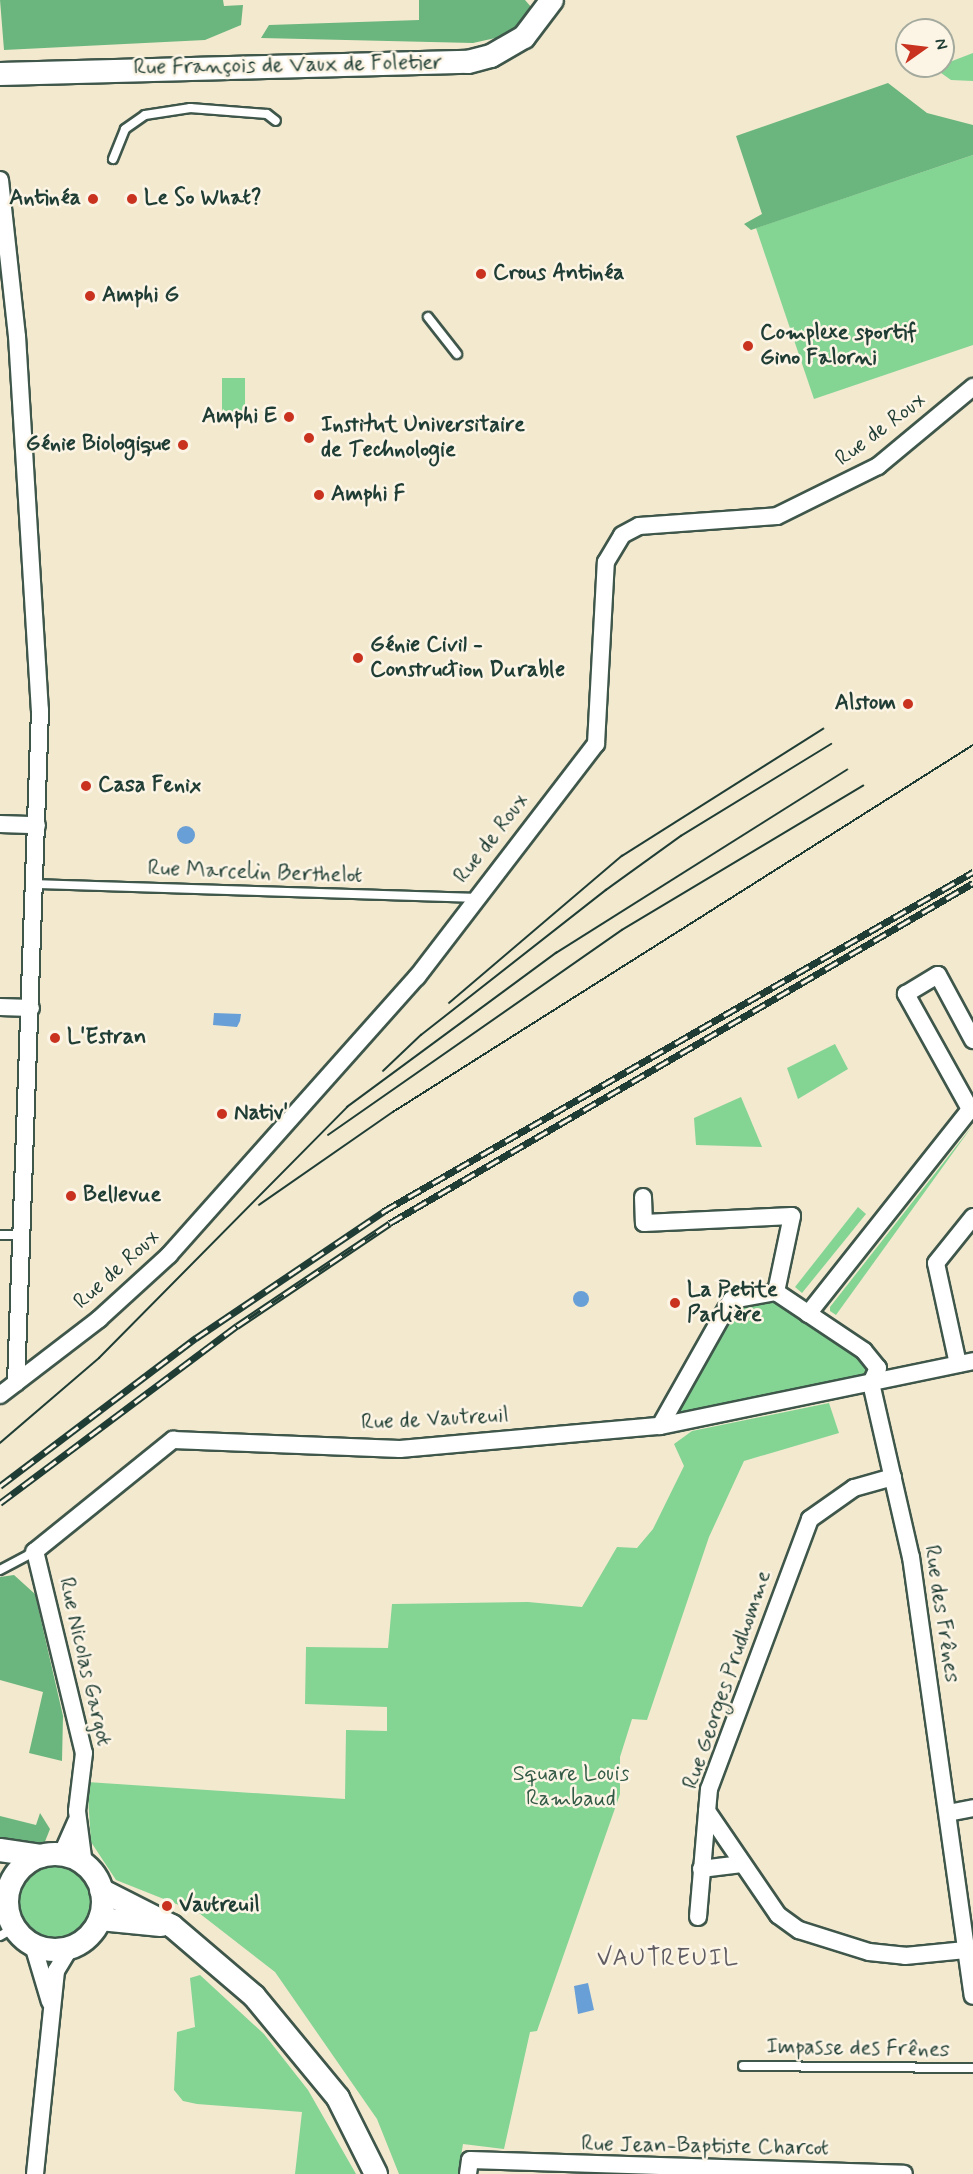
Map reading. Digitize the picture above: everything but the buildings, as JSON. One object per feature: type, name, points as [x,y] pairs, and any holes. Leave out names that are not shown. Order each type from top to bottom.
[{"type":"main road","name":"Rue François de Vaux de Foletier","points":[[0,74],[468,62],[524,37],[552,0]]},
{"type":"main road","points":[[0,1850],[48,1856],[84,1865],[101,1890],[172,1926],[289,2033],[338,2098],[376,2174]]},
{"type":"main road","points":[[48,1856],[21,1868],[4,1884],[5,1923],[33,1945],[70,1948],[88,1937],[99,1918],[101,1890]]},
{"type":"main road","points":[[99,1918],[172,1926]]},
{"type":"street","points":[[0,180],[11,253],[40,699],[31,1008],[16,1383]]},
{"type":"street","name":"Rue de Roux","points":[[0,1395],[169,1255],[417,977],[475,898],[596,744],[606,562],[622,535],[639,526],[777,516],[808,503],[878,466],[973,387]]},
{"type":"street","points":[[0,824],[37,825]]},
{"type":"street","points":[[808,1314],[972,1108],[906,994],[938,975],[973,1040]]},
{"type":"street","points":[[0,1007],[31,1008]]},
{"type":"street","points":[[643,1197],[644,1223],[792,1216],[776,1292]]},
{"type":"street","points":[[965,1363],[936,1263],[973,1217]]},
{"type":"street","points":[[662,1423],[730,1300],[776,1292],[864,1351],[874,1376]]},
{"type":"street","name":"Rue de Vautreuil","points":[[34,1552],[173,1440],[400,1449],[662,1423],[874,1376],[965,1363]]},
{"type":"street","name":"Rue des Frênes","points":[[874,1376],[911,1557],[973,1996]]},
{"type":"street","name":"Rue Georges Prudhomme","points":[[893,1477],[854,1488],[810,1519],[709,1789],[707,1811],[740,1864],[778,1915],[829,1944],[905,1956],[966,1950]]},
{"type":"street","name":"Rue Nicolas Gargot","points":[[34,1552],[84,1753],[78,1819],[84,1865]]},
{"type":"street","points":[[948,1813],[973,1808]]},
{"type":"street","points":[[698,1917],[707,1811]]},
{"type":"street","name":"Rue Nicolas Gargot","points":[[48,1856],[64,1849],[78,1819]]},
{"type":"street","points":[[701,1869],[740,1864]]},
{"type":"street","points":[[33,1945],[51,2007]]},
{"type":"street","points":[[35,2174],[56,1971],[70,1948]]},
{"type":"street","name":"Rue Jean-Baptiste Charcot","points":[[468,2174],[470,2160],[504,2170],[904,2174]]},
{"type":"lane","points":[[113,159],[124,129],[145,116],[190,108],[267,114],[276,121]]},
{"type":"lane","points":[[428,317],[457,354]]},
{"type":"lane","name":"Rue Marcelin Berthelot","points":[[35,885],[475,898]]},
{"type":"lane","points":[[0,1235],[22,1235]]},
{"type":"lane","points":[[0,1570],[34,1552]]},
{"type":"lane","name":"Impasse des Frênes","points":[[743,2066],[973,2068]]},
{"type":"green space","points":[[0,0],[223,0],[224,6],[243,5],[241,25],[205,40],[4,50]]},
{"type":"green space","points":[[419,0],[525,0],[532,8],[509,35],[473,43],[261,38],[269,25],[419,20]]},
{"type":"green space","points":[[973,53],[973,81],[948,78],[955,78],[955,60]]},
{"type":"green space","points":[[888,83],[927,113],[973,125],[973,155],[751,230],[744,224],[762,214],[736,136]]},
{"type":"green space","points":[[973,155],[973,345],[814,399],[756,228]]},
{"type":"green space","points":[[222,378],[245,378],[245,419],[222,420]]},
{"type":"green space","points":[[835,1044],[848,1069],[798,1099],[787,1068]]},
{"type":"green space","points":[[741,1097],[762,1147],[696,1145],[694,1118]]},
{"type":"green space","points":[[973,1125],[836,1315],[830,1311],[830,1307]]},
{"type":"green space","points":[[858,1207],[866,1214],[802,1293],[795,1287]]},
{"type":"green space","points":[[776,1292],[878,1368],[871,1383],[660,1426],[731,1300]]},
{"type":"green space","name":"Square Louis Rambaud","points":[[829,1403],[839,1433],[744,1461],[709,1537],[647,1720],[632,1719],[620,1757],[620,1794],[537,2031],[530,2032],[504,2149],[463,2144],[458,2174],[399,2174],[377,2119],[275,1972],[199,1913],[116,1880],[91,1842],[87,1782],[345,1799],[346,1730],[387,1731],[387,1707],[305,1704],[306,1647],[388,1648],[392,1604],[528,1602],[582,1607],[617,1547],[637,1548],[653,1529],[684,1466],[674,1444],[692,1431]]},
{"type":"green space","points":[[14,1575],[35,1594],[63,1716],[62,1761],[29,1753],[43,1692],[0,1680],[0,1577]]},
{"type":"green space","points":[[40,1813],[50,1829],[44,1844],[25,1849],[0,1843],[0,1816],[36,1825]]},
{"type":"green space","points":[[55,1856],[73,1859],[89,1869],[99,1885],[102,1903],[99,1921],[89,1937],[73,1947],[55,1950],[37,1947],[21,1937],[11,1921],[8,1903],[11,1885],[21,1869],[37,1859]]},
{"type":"green space","points":[[200,1975],[264,2034],[308,2090],[356,2174],[295,2174],[302,2112],[197,2104],[183,2101],[174,2090],[177,2032],[195,2027],[190,1978]]},
{"type":"water","points":[[182,826],[190,826],[195,831],[193,842],[182,844],[177,839],[177,831]]},
{"type":"water","points":[[214,1013],[241,1014],[240,1021],[237,1027],[213,1025]]},
{"type":"water","points":[[581,1291],[587,1293],[589,1299],[587,1305],[581,1307],[575,1305],[573,1299],[575,1293]]},
{"type":"water","points":[[588,1983],[594,2010],[578,2014],[574,1986]]},
{"type":"tram line","points":[[449,1003],[622,856],[823,729]]},
{"type":"tram line","points":[[383,1071],[421,1035],[606,890],[681,836],[831,744]]},
{"type":"tram line","points":[[259,1205],[393,1112],[973,745]]},
{"type":"tram line","points":[[0,1443],[99,1358],[347,1107],[556,953],[847,770]]},
{"type":"tram line","points":[[328,1135],[622,930],[863,786]]},
{"type":"railway","points":[[0,1486],[196,1338],[384,1211],[973,872]]},
{"type":"railway","points":[[0,1503],[237,1326],[390,1223],[973,883]]},
{"type":"place","name":"Antinéa","points":[[93,199]]},
{"type":"place","name":"Le So What?","points":[[132,199]]},
{"type":"place","name":"Crous Antinéa","points":[[481,274]]},
{"type":"place","name":"Amphi G","points":[[90,296]]},
{"type":"place","name":"Complexe sportif Gino Falorni","points":[[748,346]]},
{"type":"place","name":"Amphi E","points":[[289,417]]},
{"type":"place","name":"Institut Universitaire de Technologie","points":[[309,438]]},
{"type":"place","name":"Génie Biologique","points":[[183,445]]},
{"type":"place","name":"Amphi F","points":[[319,495]]},
{"type":"place","name":"Génie Civil - Construction Durable","points":[[358,658]]},
{"type":"place","name":"Alstom","points":[[908,704]]},
{"type":"place","name":"Casa Fenix","points":[[86,786]]},
{"type":"place","name":"L'Estran","points":[[55,1038]]},
{"type":"place","name":"Nativ'","points":[[222,1114]]},
{"type":"place","name":"Bellevue","points":[[71,1196]]},
{"type":"place","name":"La Petite Parlière","points":[[675,1303]]},
{"type":"place","name":"Vautreuil","points":[[167,1906]]},
{"type":"district","name":"VAUTREUIL","points":[[668,1959]]}]
